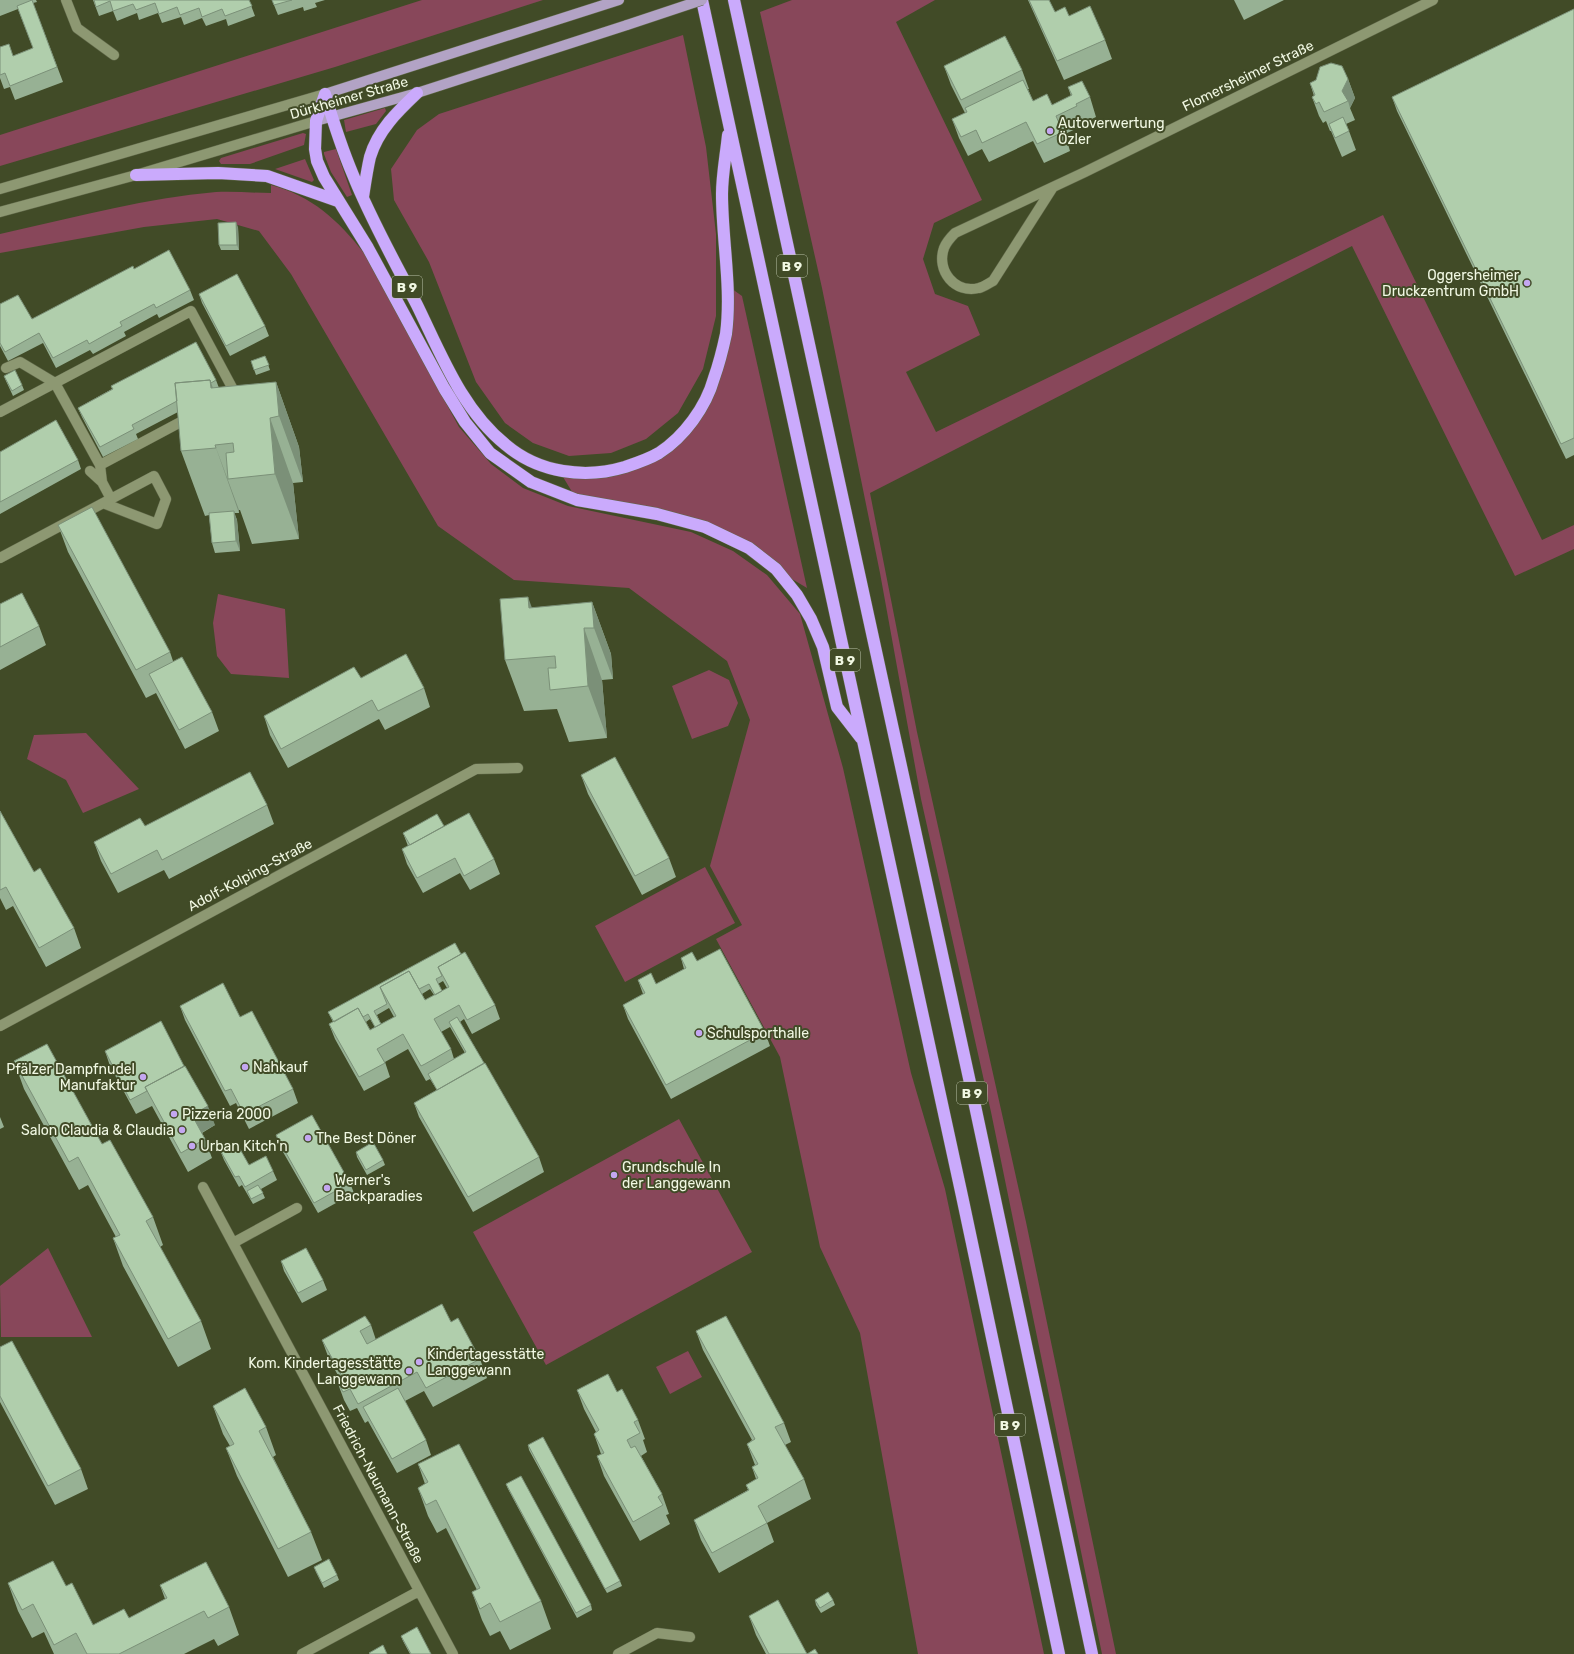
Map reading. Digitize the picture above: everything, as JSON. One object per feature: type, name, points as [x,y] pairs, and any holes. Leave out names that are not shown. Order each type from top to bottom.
[{"type":"highway","name":"B 9","points":[[702,0],[964,1204],[1059,1654]]},
{"type":"highway","name":"B 9","points":[[734,0],[974,1101],[1092,1654]]},
{"type":"highway","points":[[363,197],[370,158],[382,131],[396,114],[417,93]]},
{"type":"highway","name":"B 9","points":[[325,94],[343,152],[363,197],[452,377],[473,410],[489,431],[513,450],[529,460],[560,472],[586,473],[614,470],[640,462],[659,453],[681,434],[698,411],[714,380],[726,334],[728,286],[722,193],[729,124]]},
{"type":"highway","points":[[325,94],[316,121],[315,148],[317,161],[324,177],[368,248],[444,388],[465,422],[490,453],[537,485],[577,500],[657,514],[705,528],[748,548],[765,561],[776,570],[793,590],[811,619],[823,647],[837,707],[863,742]]},
{"type":"highway","points":[[136,176],[218,173],[267,176],[338,201]]},
{"type":"main road","name":"Dürkheimer Straße","points":[[325,94],[618,0]]},
{"type":"main road","name":"Dürkheimer Straße","points":[[316,121],[417,93],[702,0]]},
{"type":"street","points":[[66,0],[77,28],[114,55]]},
{"type":"street","name":"Flomersheimer Straße","points":[[1053,187],[993,281],[980,288],[965,288],[956,286],[949,280],[942,258],[944,247],[955,233],[1053,187],[1433,0]]},
{"type":"street","name":"Dürkheimer Straße","points":[[0,189],[325,94]]},
{"type":"street","name":"Dürkheimer Straße","points":[[0,212],[136,176],[316,121]]},
{"type":"street","points":[[0,412],[191,311],[235,393],[222,400]]},
{"type":"street","points":[[6,368],[20,362],[55,383],[100,466],[107,501]]},
{"type":"street","points":[[100,466],[202,411]]},
{"type":"street","points":[[90,471],[102,482]]},
{"type":"street","points":[[0,558],[107,501],[154,476],[166,499],[156,524],[107,501]]},
{"type":"street","name":"Adolf-Kolping-Straße","points":[[0,1026],[476,769],[518,768]]},
{"type":"street","name":"Friedrich-Naumann-Straße","points":[[204,1187],[453,1654]]},
{"type":"street","points":[[233,1243],[297,1208]]},
{"type":"street","points":[[302,1654],[419,1591]]},
{"type":"street","points":[[618,1654],[657,1633],[690,1637]]},
{"type":"shaded area","points":[[422,0],[543,0],[335,67],[0,166],[0,135]]},
{"type":"shaded area","points":[[792,0],[935,0],[896,22],[982,200],[934,223],[923,259],[935,294],[968,306],[980,335],[906,372],[936,432],[1383,215],[1542,540],[1574,525],[1574,549],[1515,576],[1352,246],[870,493],[917,732],[1026,1222],[1116,1654],[1102,1654],[991,1112],[921,799],[880,573],[822,288],[760,12]]},
{"type":"shaded area","points":[[683,35],[706,147],[716,234],[716,316],[703,369],[678,413],[646,439],[611,453],[569,456],[533,443],[505,423],[476,382],[429,262],[394,200],[391,169],[417,130],[439,114]]},
{"type":"shaded area","points":[[385,108],[386,111],[376,124],[346,132],[344,120]]},
{"type":"shaded area","points":[[303,133],[306,134],[304,145],[250,164],[221,164],[219,161],[221,158]]},
{"type":"shaded area","points":[[336,149],[352,195],[347,197],[331,172],[324,154],[324,152]]},
{"type":"shaded area","points":[[305,159],[314,180],[312,182],[275,169]]},
{"type":"shaded area","points":[[271,185],[299,196],[323,211],[344,230],[364,253],[459,427],[491,464],[523,488],[568,506],[691,532],[733,551],[767,575],[800,614],[843,768],[911,1073],[945,1189],[1044,1654],[918,1654],[860,1333],[820,1247],[780,1057],[716,939],[742,925],[710,866],[750,720],[727,661],[629,588],[514,580],[438,526],[291,274],[259,231],[217,219],[144,227],[0,253],[0,234],[114,208],[190,195],[216,192],[271,193]]},
{"type":"shaded area","points":[[728,286],[742,296],[807,588],[705,527],[577,500],[560,472],[640,462],[681,434],[714,380]]},
{"type":"shaded area","points":[[218,594],[285,609],[289,678],[231,674],[217,656],[213,623]]},
{"type":"shaded area","points":[[709,670],[729,680],[738,703],[728,726],[692,739],[672,686]]},
{"type":"shaded area","points":[[86,733],[139,789],[83,813],[66,780],[27,759],[34,735]]},
{"type":"shaded area","points":[[705,867],[735,923],[625,982],[595,926]]},
{"type":"shaded area","points":[[679,1119],[752,1252],[546,1365],[473,1232]]},
{"type":"shaded area","points":[[48,1248],[92,1337],[1,1337],[0,1286]]},
{"type":"shaded area","points":[[688,1351],[702,1377],[670,1394],[656,1367]]},
{"type":"building","points":[[32,0],[57,67],[10,86],[5,73],[0,75],[0,47],[9,44],[13,56],[33,48],[17,6]]},
{"type":"building","points":[[94,0],[249,0],[252,6],[225,16],[222,9],[202,17],[199,8],[180,15],[177,7],[159,14],[155,3],[136,10],[133,4],[113,11],[110,1],[96,7]]},
{"type":"building","points":[[272,0],[292,0],[274,5]]},
{"type":"building","points":[[1029,0],[1049,0],[1055,12],[1065,7],[1069,16],[1090,6],[1105,40],[1057,61]]},
{"type":"building","name":"Oggersheimer Druckzentrum GmbH","points":[[1574,9],[1574,438],[1561,444],[1392,97]]},
{"type":"building","points":[[1005,36],[1022,70],[961,100],[944,66]]},
{"type":"building","points":[[1331,63],[1342,66],[1348,79],[1342,91],[1348,101],[1324,112],[1319,102],[1316,104],[1312,97],[1315,95],[1310,83],[1316,80],[1320,67]]},
{"type":"building","points":[[1023,80],[1033,101],[1047,94],[1052,105],[1072,95],[1068,87],[1082,81],[1090,97],[1076,104],[1077,106],[1056,116],[1063,132],[1037,144],[1026,122],[982,143],[976,130],[961,137],[952,119],[967,112],[965,108]]},
{"type":"building","points":[[1343,117],[1349,131],[1335,138],[1329,124]]},
{"type":"building","points":[[236,222],[237,245],[219,245],[218,223]]},
{"type":"building","points":[[169,250],[190,290],[156,308],[154,304],[120,322],[122,326],[89,344],[87,340],[53,358],[39,333],[5,352],[0,343],[0,304],[18,295],[32,319],[133,266],[134,269]]},
{"type":"building","points":[[237,274],[265,326],[226,346],[199,294]]},
{"type":"building","points":[[196,342],[216,380],[211,383],[210,380],[175,383],[177,401],[132,425],[134,429],[100,447],[78,408],[113,389],[111,386]]},
{"type":"building","points":[[265,356],[269,365],[254,370],[251,361]]},
{"type":"building","points":[[15,370],[22,385],[12,391],[4,376]]},
{"type":"building","points":[[210,380],[211,388],[276,382],[279,416],[270,418],[275,474],[228,479],[226,453],[234,452],[233,443],[215,445],[216,448],[181,451],[175,383]]},
{"type":"building","points":[[56,420],[78,460],[0,502],[0,452]]},
{"type":"building","points":[[92,507],[170,652],[136,670],[58,525]]},
{"type":"building","points":[[234,511],[236,541],[212,543],[209,513]]},
{"type":"building","points":[[22,593],[39,626],[0,647],[0,604]]},
{"type":"building","points":[[528,597],[529,608],[592,602],[594,628],[584,628],[588,686],[550,690],[548,668],[556,668],[555,656],[505,660],[500,599]]},
{"type":"building","points":[[406,654],[424,688],[378,711],[372,700],[281,749],[264,716],[354,667],[361,678]]},
{"type":"building","points":[[182,657],[212,712],[179,730],[149,674]]},
{"type":"building","points":[[615,757],[669,858],[635,876],[581,775]]},
{"type":"building","points":[[250,772],[267,805],[162,860],[157,850],[111,874],[94,842],[140,818],[145,826]]},
{"type":"building","points":[[0,811],[34,872],[40,868],[74,928],[39,948],[6,887],[0,890]]},
{"type":"building","points":[[469,813],[494,859],[464,876],[455,858],[417,878],[402,849]]},
{"type":"building","points":[[437,814],[444,826],[410,845],[403,833]]},
{"type":"building","points":[[455,943],[461,954],[438,967],[442,976],[436,979],[442,991],[435,995],[429,984],[419,989],[409,971],[380,987],[387,1004],[374,1011],[381,1024],[375,1027],[368,1014],[363,1017],[358,1008],[334,1022],[328,1012]]},
{"type":"building","name":"Schulsporthalle","points":[[720,949],[765,1032],[666,1085],[623,1005],[645,993],[638,980],[651,973],[656,984],[686,968],[681,958],[692,952],[697,961]]},
{"type":"building","points":[[465,952],[495,1005],[467,1020],[459,1005],[434,1019],[451,1049],[425,1064],[421,1066],[403,1034],[377,1049],[385,1063],[359,1077],[329,1024],[358,1008],[370,1030],[396,1016],[380,987],[409,971],[425,1000],[449,987],[438,967]]},
{"type":"building","name":"Nahkauf","points":[[223,983],[240,1017],[252,1011],[293,1089],[244,1114],[231,1089],[225,1091],[180,1006]]},
{"type":"building","points":[[457,1017],[484,1063],[437,1090],[428,1074],[466,1052],[449,1022]]},
{"type":"building","points":[[161,1021],[184,1066],[145,1087],[147,1091],[130,1100],[105,1051]]},
{"type":"building","points":[[47,1044],[102,1144],[110,1140],[153,1217],[146,1221],[201,1321],[168,1339],[113,1238],[120,1235],[78,1157],[69,1162],[14,1061]]},
{"type":"building","points":[[485,1063],[539,1157],[468,1197],[414,1103]]},
{"type":"building","points":[[185,1066],[208,1106],[192,1115],[205,1139],[181,1153],[145,1087]]},
{"type":"building","points":[[312,1115],[350,1183],[314,1203],[276,1135]]},
{"type":"building","points":[[236,1142],[249,1165],[266,1156],[273,1171],[245,1187],[239,1176],[235,1177],[220,1150]]},
{"type":"building","points":[[373,1142],[383,1160],[366,1170],[356,1152]]},
{"type":"building","points":[[258,1185],[263,1193],[251,1199],[247,1191]]},
{"type":"building","points":[[306,1248],[323,1280],[298,1293],[281,1261]]},
{"type":"building","name":"Kom. Kindertagesstätte Langgewann","points":[[442,1304],[451,1322],[458,1318],[480,1359],[426,1388],[417,1372],[358,1404],[350,1389],[343,1392],[337,1381],[343,1378],[322,1340],[365,1316],[371,1325],[360,1331],[367,1344]]},
{"type":"building","points":[[726,1316],[784,1423],[775,1427],[804,1479],[758,1506],[767,1523],[712,1553],[694,1520],[749,1490],[746,1485],[758,1478],[752,1467],[758,1464],[747,1444],[755,1439],[696,1331]]},
{"type":"building","points":[[12,1341],[81,1469],[48,1486],[0,1396],[0,1347]]},
{"type":"building","points":[[608,1374],[617,1392],[622,1389],[638,1420],[634,1422],[640,1433],[627,1440],[631,1448],[635,1446],[662,1494],[658,1497],[663,1505],[633,1522],[597,1456],[604,1453],[594,1434],[599,1430],[577,1390]]},
{"type":"building","points":[[245,1388],[266,1427],[259,1431],[311,1532],[278,1549],[226,1448],[234,1444],[213,1406]]},
{"type":"building","points":[[398,1388],[426,1440],[392,1459],[363,1407]]},
{"type":"building","points":[[543,1437],[620,1581],[605,1589],[528,1445]]},
{"type":"building","points":[[459,1444],[541,1601],[500,1622],[490,1603],[480,1609],[472,1592],[480,1588],[436,1500],[426,1505],[418,1488],[428,1482],[418,1464]]},
{"type":"building","points":[[521,1476],[591,1605],[576,1613],[506,1484]]},
{"type":"building","points":[[329,1559],[337,1575],[322,1583],[314,1567]]},
{"type":"building","points":[[53,1561],[66,1586],[72,1583],[93,1625],[124,1609],[129,1618],[167,1598],[160,1585],[206,1562],[229,1607],[208,1618],[204,1611],[119,1654],[87,1654],[76,1633],[54,1645],[33,1604],[22,1610],[8,1583]]},
{"type":"building","points":[[828,1592],[833,1600],[820,1608],[815,1600]]},
{"type":"building","points":[[778,1600],[807,1654],[769,1654],[749,1616]]},
{"type":"building","points":[[417,1627],[431,1654],[411,1654],[401,1636]]},
{"type":"building","points":[[383,1645],[387,1654],[369,1653]]},
{"type":"building","points":[[815,1649],[818,1654],[807,1654]]},
{"type":"place","name":"Autoverwertung Özler","points":[[1050,131]]},
{"type":"place","name":"Oggersheimer Druckzentrum GmbH","points":[[1527,283]]},
{"type":"place","name":"Schulsporthalle","points":[[699,1033]]},
{"type":"place","name":"Nahkauf","points":[[245,1067]]},
{"type":"place","name":"Pfälzer Dampfnudel Manufaktur","points":[[143,1077]]},
{"type":"place","name":"Pizzeria 2000","points":[[174,1114]]},
{"type":"place","name":"Salon Claudia & Claudia","points":[[182,1130]]},
{"type":"place","name":"The Best Döner","points":[[308,1138]]},
{"type":"place","name":"Urban Kitch'n","points":[[192,1146]]},
{"type":"place","name":"Grundschule In der Langgewann","points":[[614,1175]]},
{"type":"place","name":"Werner's Backparadies","points":[[327,1188]]},
{"type":"place","name":"Kindertagesstätte Langgewann","points":[[419,1362]]},
{"type":"place","name":"Kom. Kindertagesstätte Langgewann","points":[[409,1371]]}]
